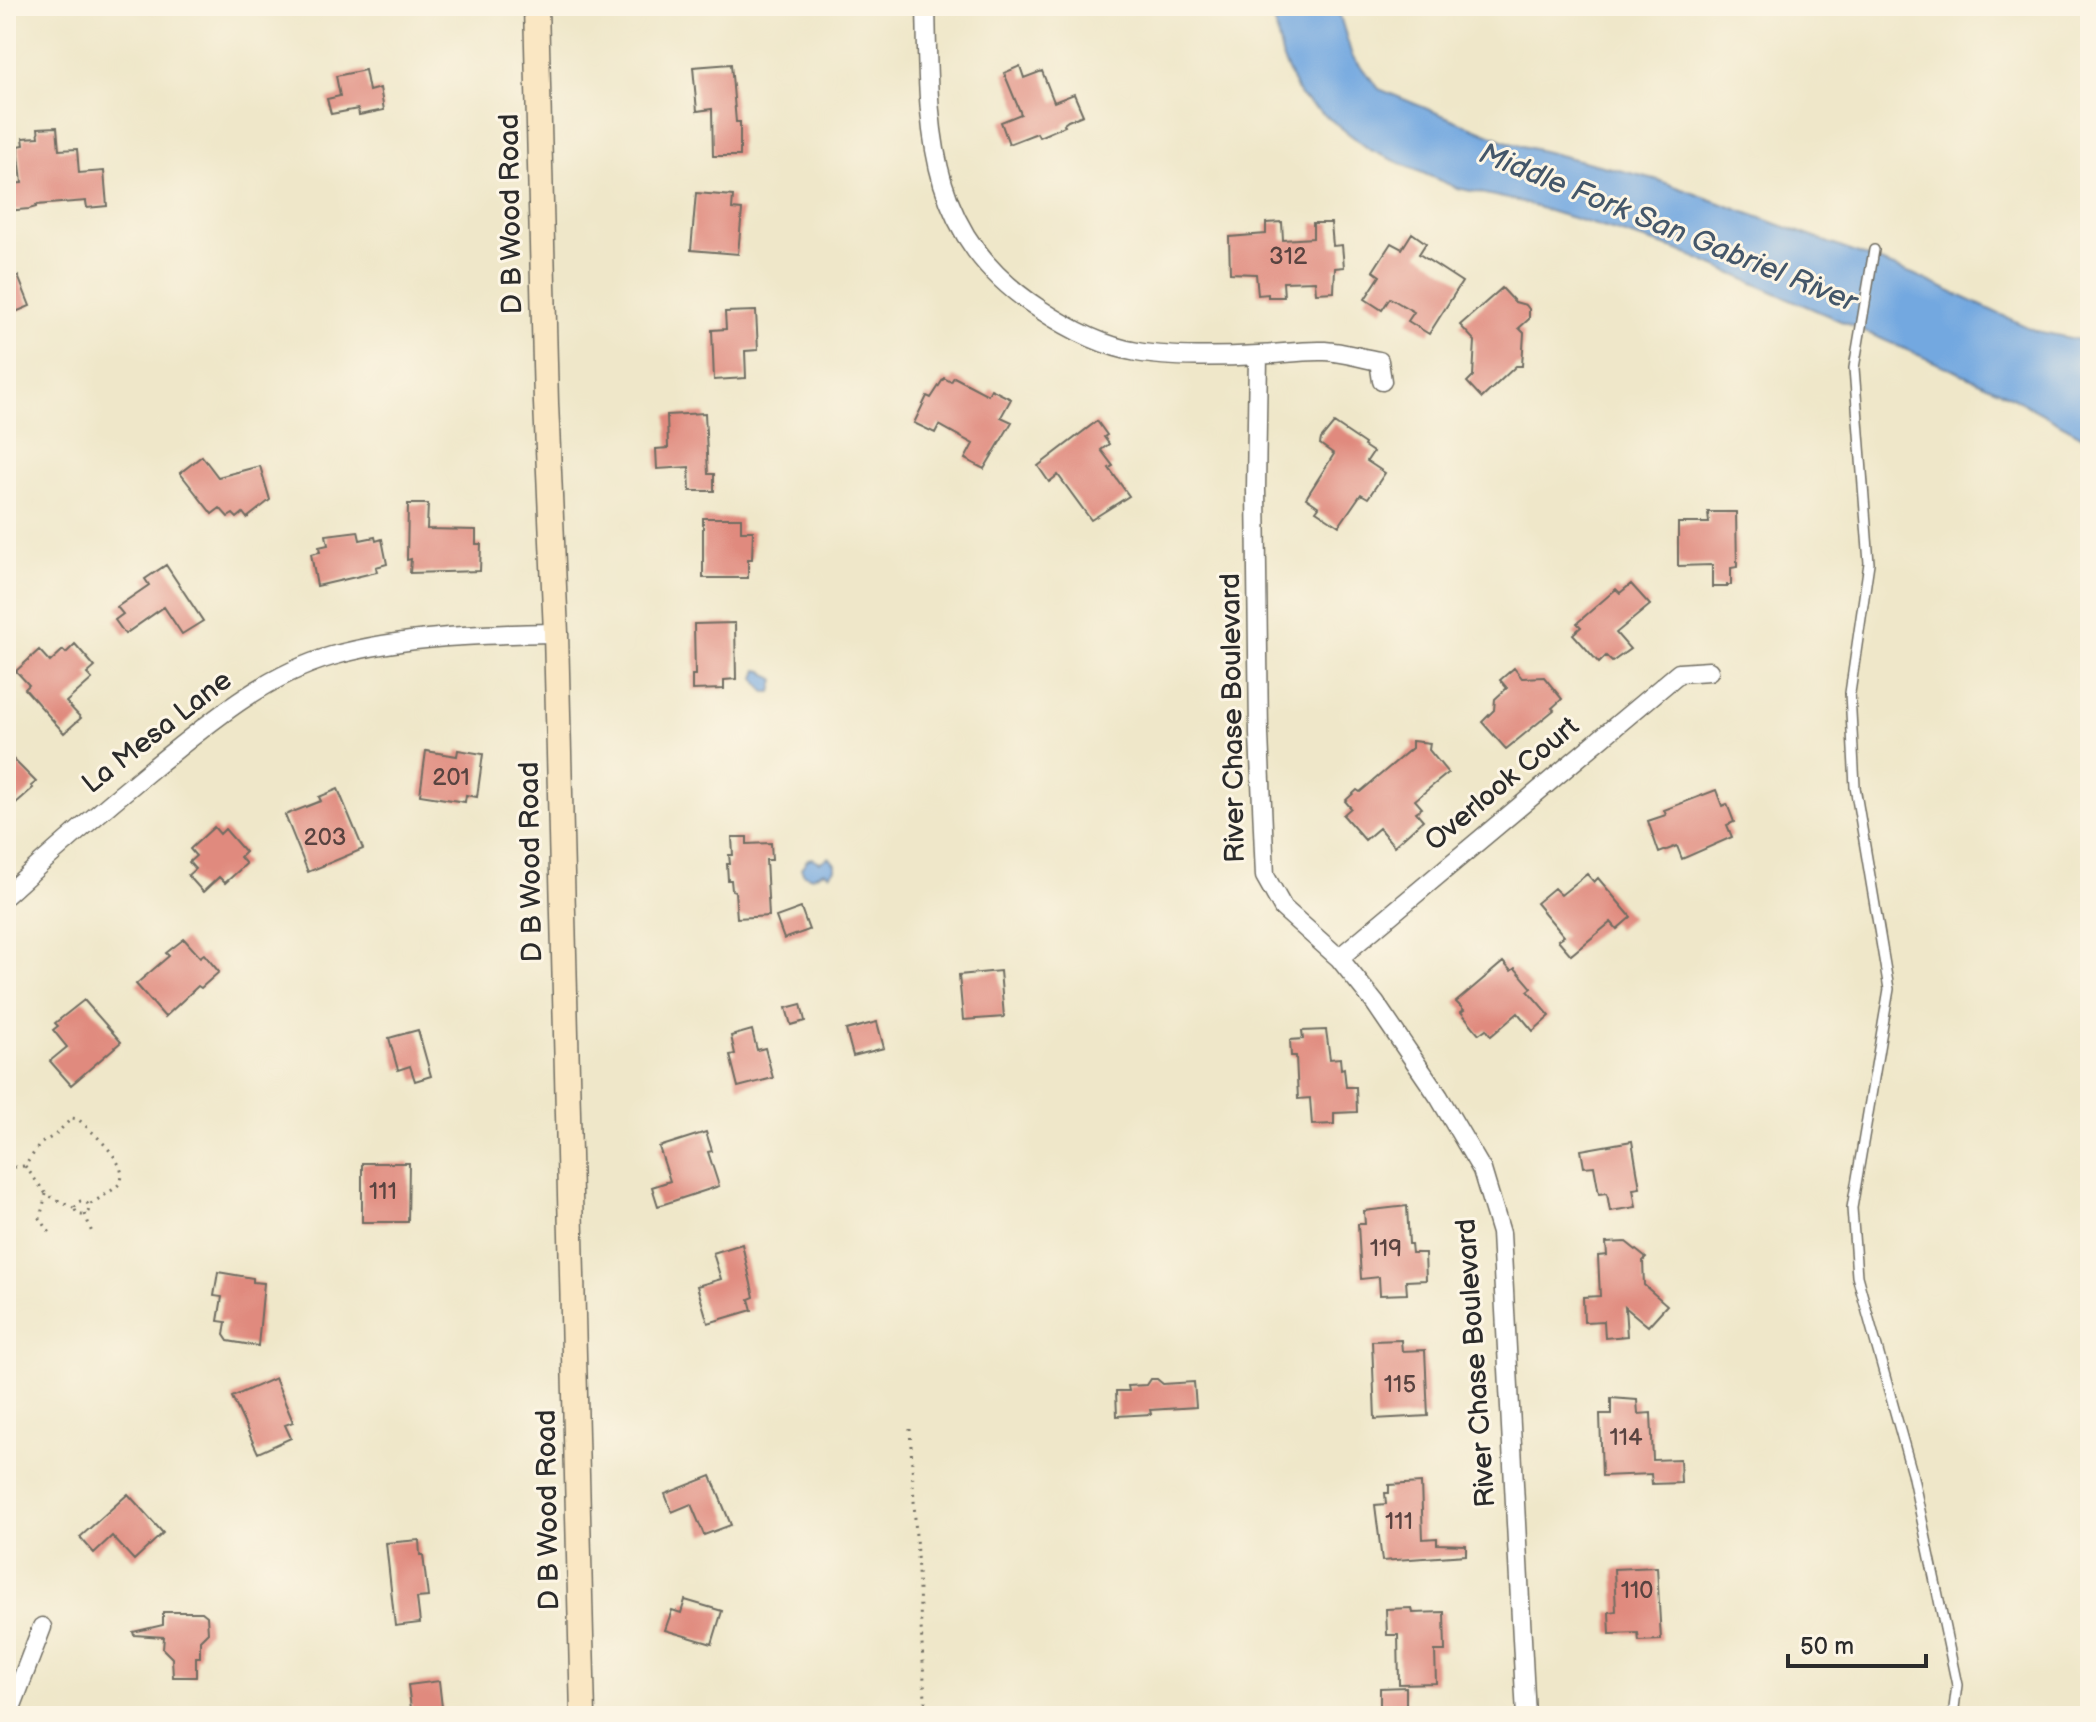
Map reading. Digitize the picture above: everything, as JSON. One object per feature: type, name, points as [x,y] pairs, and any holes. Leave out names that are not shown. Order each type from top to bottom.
[{"type":"main road","name":"D B Wood Road","points":[[536,6],[545,386],[556,633],[583,1716]]},
{"type":"street","points":[[926,6],[933,148],[943,185],[955,218],[971,244],[996,274],[1024,299],[1074,331],[1125,348],[1150,353],[1258,355],[1326,351],[1379,361],[1382,381]]},
{"type":"street","name":"River Chase Boulevard","points":[[1258,355],[1259,734],[1265,876],[1283,908],[1339,958],[1394,1030],[1468,1143],[1490,1190],[1501,1233],[1526,1716]]},
{"type":"street","name":"La Mesa Lane","points":[[6,895],[112,802],[217,716],[254,691],[331,656],[390,644],[463,636],[556,633]]},
{"type":"street","name":"Overlook Court","points":[[1339,958],[1679,673],[1709,671]]},
{"type":"street","points":[[8,1716],[42,1627]]},
{"type":"lane","points":[[1874,250],[1854,368],[1869,563],[1850,693],[1855,787],[1889,989],[1852,1208],[1857,1276],[1912,1473],[1957,1685],[1953,1716]]},
{"type":"path","points":[[6,1168],[25,1166],[40,1144],[55,1135],[72,1118],[78,1119],[117,1158],[122,1177],[119,1185],[88,1206],[85,1214],[92,1233]]},
{"type":"path","points":[[25,1166],[46,1194],[85,1214]]},
{"type":"path","points":[[46,1194],[40,1218],[50,1233]]},
{"type":"path","points":[[75,1209],[79,1201],[84,1201],[88,1206]]},
{"type":"path","points":[[910,1429],[926,1716]]},
{"type":"water","name":"Middle Fork San Gabriel River","points":[[1271,6],[1337,6],[1352,56],[1379,89],[1510,143],[1655,179],[1913,274],[2036,331],[2090,342],[2090,440],[2001,391],[1678,250],[1513,200],[1457,188],[1370,150],[1300,96],[1283,60]]},
{"type":"water","points":[[758,670],[775,680],[772,692],[765,692],[755,678]]},
{"type":"water","points":[[829,857],[835,869],[829,874],[824,871],[812,877],[804,874],[801,868],[808,859],[820,862]]},
{"type":"building","points":[[731,64],[736,122],[740,122],[740,156],[713,156],[712,109],[697,111],[693,67]]},
{"type":"building","points":[[1020,66],[1024,78],[1042,71],[1054,102],[1074,94],[1083,115],[1039,137],[1037,133],[1009,144],[1001,122],[1021,114],[1004,73]]},
{"type":"building","points":[[365,70],[369,91],[380,88],[384,110],[359,115],[358,109],[331,114],[327,99],[340,96],[336,76]]},
{"type":"building","points":[[57,127],[59,150],[77,149],[79,173],[104,171],[107,206],[87,208],[86,201],[6,211],[6,184],[22,183],[18,146],[24,145],[23,138],[39,137],[38,128]]},
{"type":"building","points":[[696,193],[733,196],[732,209],[742,210],[738,254],[691,250]]},
{"type":"building","points":[[1282,222],[1283,240],[1313,238],[1313,223],[1331,223],[1333,246],[1342,245],[1344,267],[1335,268],[1334,292],[1316,293],[1315,281],[1283,282],[1284,297],[1268,297],[1268,294],[1258,295],[1256,274],[1230,273],[1229,237],[1266,234],[1266,223]]},
{"type":"building","points":[[1412,233],[1426,243],[1419,254],[1462,282],[1429,334],[1408,321],[1414,312],[1390,298],[1382,310],[1365,299],[1380,276],[1373,271],[1391,243],[1402,249]]},
{"type":"building","points":[[18,276],[30,306],[6,316],[6,281]]},
{"type":"building","points":[[1502,288],[1515,302],[1529,309],[1529,319],[1519,328],[1524,333],[1522,366],[1516,366],[1482,398],[1467,382],[1473,376],[1475,341],[1460,325]]},
{"type":"building","points":[[756,311],[758,350],[745,351],[746,378],[714,380],[712,330],[726,329],[725,312]]},
{"type":"building","points":[[954,377],[988,395],[991,389],[1011,399],[1001,417],[1012,422],[984,469],[965,459],[973,444],[939,425],[935,433],[914,423],[927,396],[931,398],[944,378],[951,382]]},
{"type":"building","points":[[705,413],[708,474],[714,474],[714,491],[690,491],[689,467],[657,469],[656,449],[668,448],[667,415]]},
{"type":"building","points":[[1097,421],[1109,444],[1101,450],[1113,466],[1109,468],[1129,496],[1091,520],[1058,475],[1049,482],[1038,466]]},
{"type":"building","points":[[1334,423],[1365,444],[1373,452],[1367,461],[1385,473],[1368,498],[1361,494],[1339,526],[1316,511],[1319,507],[1306,498],[1334,454],[1320,444]]},
{"type":"building","points":[[202,456],[218,477],[260,466],[270,500],[247,518],[243,513],[237,518],[233,514],[228,517],[220,508],[212,514],[180,473]]},
{"type":"building","points":[[408,504],[428,504],[427,529],[476,530],[476,544],[481,544],[480,571],[410,573],[411,559],[407,560]]},
{"type":"building","points":[[1708,512],[1736,512],[1737,567],[1731,568],[1731,585],[1727,587],[1712,587],[1712,565],[1678,566],[1678,523],[1709,523]]},
{"type":"building","points":[[703,518],[741,518],[741,531],[753,531],[748,578],[703,578]]},
{"type":"building","points":[[358,531],[360,540],[382,539],[387,564],[376,567],[377,572],[317,586],[311,554],[320,552],[319,547],[328,545],[326,535]]},
{"type":"building","points":[[166,565],[203,621],[182,634],[164,607],[125,634],[115,620],[123,614],[117,607],[149,585],[145,579]]},
{"type":"building","points":[[1631,584],[1650,605],[1616,633],[1630,649],[1612,662],[1606,656],[1599,663],[1573,634],[1581,627],[1577,623],[1616,589],[1620,593]]},
{"type":"building","points":[[735,623],[736,679],[724,680],[724,689],[692,690],[692,675],[695,675],[694,624]]},
{"type":"building","points":[[75,644],[95,667],[87,674],[92,679],[66,702],[81,718],[64,733],[25,689],[29,685],[16,671],[39,650],[50,662]]},
{"type":"building","points":[[1514,668],[1522,678],[1544,677],[1562,699],[1552,708],[1554,710],[1506,749],[1482,722],[1494,710],[1495,699],[1507,688],[1500,680]]},
{"type":"building","points":[[1412,741],[1430,743],[1429,750],[1448,773],[1415,800],[1422,808],[1416,812],[1423,820],[1394,846],[1379,828],[1365,840],[1343,815],[1351,808],[1345,801],[1412,748]]},
{"type":"building","points":[[458,750],[483,754],[477,797],[466,795],[465,802],[420,795],[426,751],[457,756]]},
{"type":"building","points":[[6,752],[36,782],[6,812]]},
{"type":"building","points":[[338,789],[363,849],[308,872],[285,815],[321,801],[319,797]]},
{"type":"building","points":[[1716,790],[1722,806],[1727,804],[1734,822],[1727,825],[1732,837],[1682,859],[1677,846],[1659,853],[1648,821],[1666,815],[1664,810]]},
{"type":"building","points":[[214,827],[220,834],[225,829],[245,852],[240,857],[246,864],[225,883],[219,877],[203,892],[188,875],[195,869],[189,862],[196,856],[190,849]]},
{"type":"building","points":[[732,837],[747,837],[747,844],[771,843],[772,860],[766,860],[769,916],[737,918],[735,891],[732,890],[731,880],[728,880],[727,864],[730,864],[729,855],[733,855]]},
{"type":"building","points":[[1587,874],[1594,882],[1598,878],[1631,917],[1617,929],[1611,922],[1571,955],[1558,940],[1564,936],[1536,903],[1554,888],[1561,895]]},
{"type":"building","points":[[801,908],[809,930],[784,939],[776,917]]},
{"type":"building","points":[[184,939],[200,957],[204,954],[219,972],[201,988],[198,986],[165,1017],[136,984]]},
{"type":"building","points":[[1503,962],[1511,971],[1515,968],[1532,988],[1528,991],[1550,1016],[1533,1031],[1518,1013],[1491,1036],[1486,1029],[1479,1034],[1456,1002]]},
{"type":"building","points":[[1000,971],[1004,1017],[963,1020],[959,975]]},
{"type":"building","points":[[84,1000],[121,1042],[71,1085],[50,1061],[67,1047],[53,1030],[58,1026],[55,1023]]},
{"type":"building","points":[[801,1004],[805,1021],[791,1025],[786,1008]]},
{"type":"building","points":[[877,1022],[884,1048],[853,1056],[846,1030]]},
{"type":"building","points":[[418,1030],[431,1076],[415,1081],[410,1066],[398,1070],[389,1038]]},
{"type":"building","points":[[752,1030],[757,1050],[765,1048],[773,1078],[738,1087],[730,1055],[735,1054],[731,1036]]},
{"type":"building","points":[[1326,1030],[1330,1059],[1340,1058],[1346,1087],[1356,1087],[1357,1112],[1334,1113],[1334,1124],[1312,1125],[1310,1098],[1298,1099],[1296,1056],[1291,1056],[1290,1040],[1303,1039],[1302,1031]]},
{"type":"building","points":[[706,1132],[712,1151],[708,1152],[719,1186],[658,1206],[652,1187],[670,1181],[659,1147]]},
{"type":"building","points":[[1632,1141],[1640,1188],[1633,1189],[1636,1207],[1610,1211],[1607,1193],[1599,1194],[1594,1166],[1584,1167],[1581,1150]]},
{"type":"building","points":[[362,1163],[409,1163],[408,1222],[362,1222]]},
{"type":"building","points":[[1407,1206],[1409,1244],[1412,1253],[1425,1253],[1426,1280],[1406,1281],[1407,1294],[1380,1295],[1379,1277],[1361,1279],[1358,1224],[1365,1224],[1364,1211]]},
{"type":"building","points":[[1626,1242],[1646,1258],[1643,1261],[1644,1285],[1667,1305],[1648,1326],[1625,1307],[1627,1336],[1605,1338],[1604,1321],[1584,1322],[1583,1297],[1600,1296],[1598,1256],[1607,1255],[1606,1243]]},
{"type":"building","points":[[742,1244],[754,1297],[749,1299],[752,1310],[708,1323],[697,1286],[721,1279],[713,1253]]},
{"type":"building","points":[[218,1272],[264,1283],[258,1346],[228,1341],[224,1335],[226,1322],[218,1321],[222,1297],[214,1296]]},
{"type":"building","points":[[1401,1340],[1402,1351],[1425,1350],[1428,1416],[1375,1419],[1372,1341]]},
{"type":"building","points":[[275,1378],[293,1422],[285,1425],[291,1438],[258,1453],[232,1397]]},
{"type":"building","points":[[1151,1379],[1163,1384],[1194,1382],[1196,1407],[1117,1416],[1116,1391],[1129,1391],[1128,1386],[1147,1385]]},
{"type":"building","points":[[1611,1398],[1637,1400],[1638,1414],[1651,1413],[1653,1460],[1680,1459],[1681,1483],[1652,1484],[1651,1474],[1602,1476],[1600,1414],[1611,1414]]},
{"type":"building","points":[[711,1476],[731,1525],[704,1535],[691,1504],[672,1512],[665,1494]]},
{"type":"building","points":[[1421,1483],[1423,1539],[1437,1538],[1437,1544],[1466,1545],[1466,1555],[1382,1561],[1375,1505],[1386,1504],[1385,1493],[1389,1493],[1389,1485]]},
{"type":"building","points":[[128,1494],[163,1533],[134,1560],[112,1536],[94,1553],[80,1537]]},
{"type":"building","points":[[419,1540],[428,1597],[417,1598],[420,1623],[395,1626],[386,1543]]},
{"type":"building","points":[[1657,1567],[1661,1640],[1639,1641],[1638,1633],[1610,1634],[1609,1612],[1616,1611],[1614,1569]]},
{"type":"building","points":[[685,1600],[722,1611],[712,1644],[665,1630],[672,1610],[681,1613]]},
{"type":"building","points":[[1412,1608],[1413,1613],[1444,1612],[1445,1651],[1435,1651],[1436,1683],[1399,1684],[1398,1635],[1387,1635],[1386,1609]]},
{"type":"building","points":[[163,1612],[202,1612],[207,1616],[208,1632],[200,1640],[196,1677],[173,1677],[172,1658],[163,1649],[164,1637],[134,1635],[133,1632],[163,1625]]},
{"type":"building","points":[[439,1681],[443,1716],[412,1716],[408,1685]]},
{"type":"building","points":[[1406,1687],[1406,1710],[1380,1710],[1380,1688]]}]
